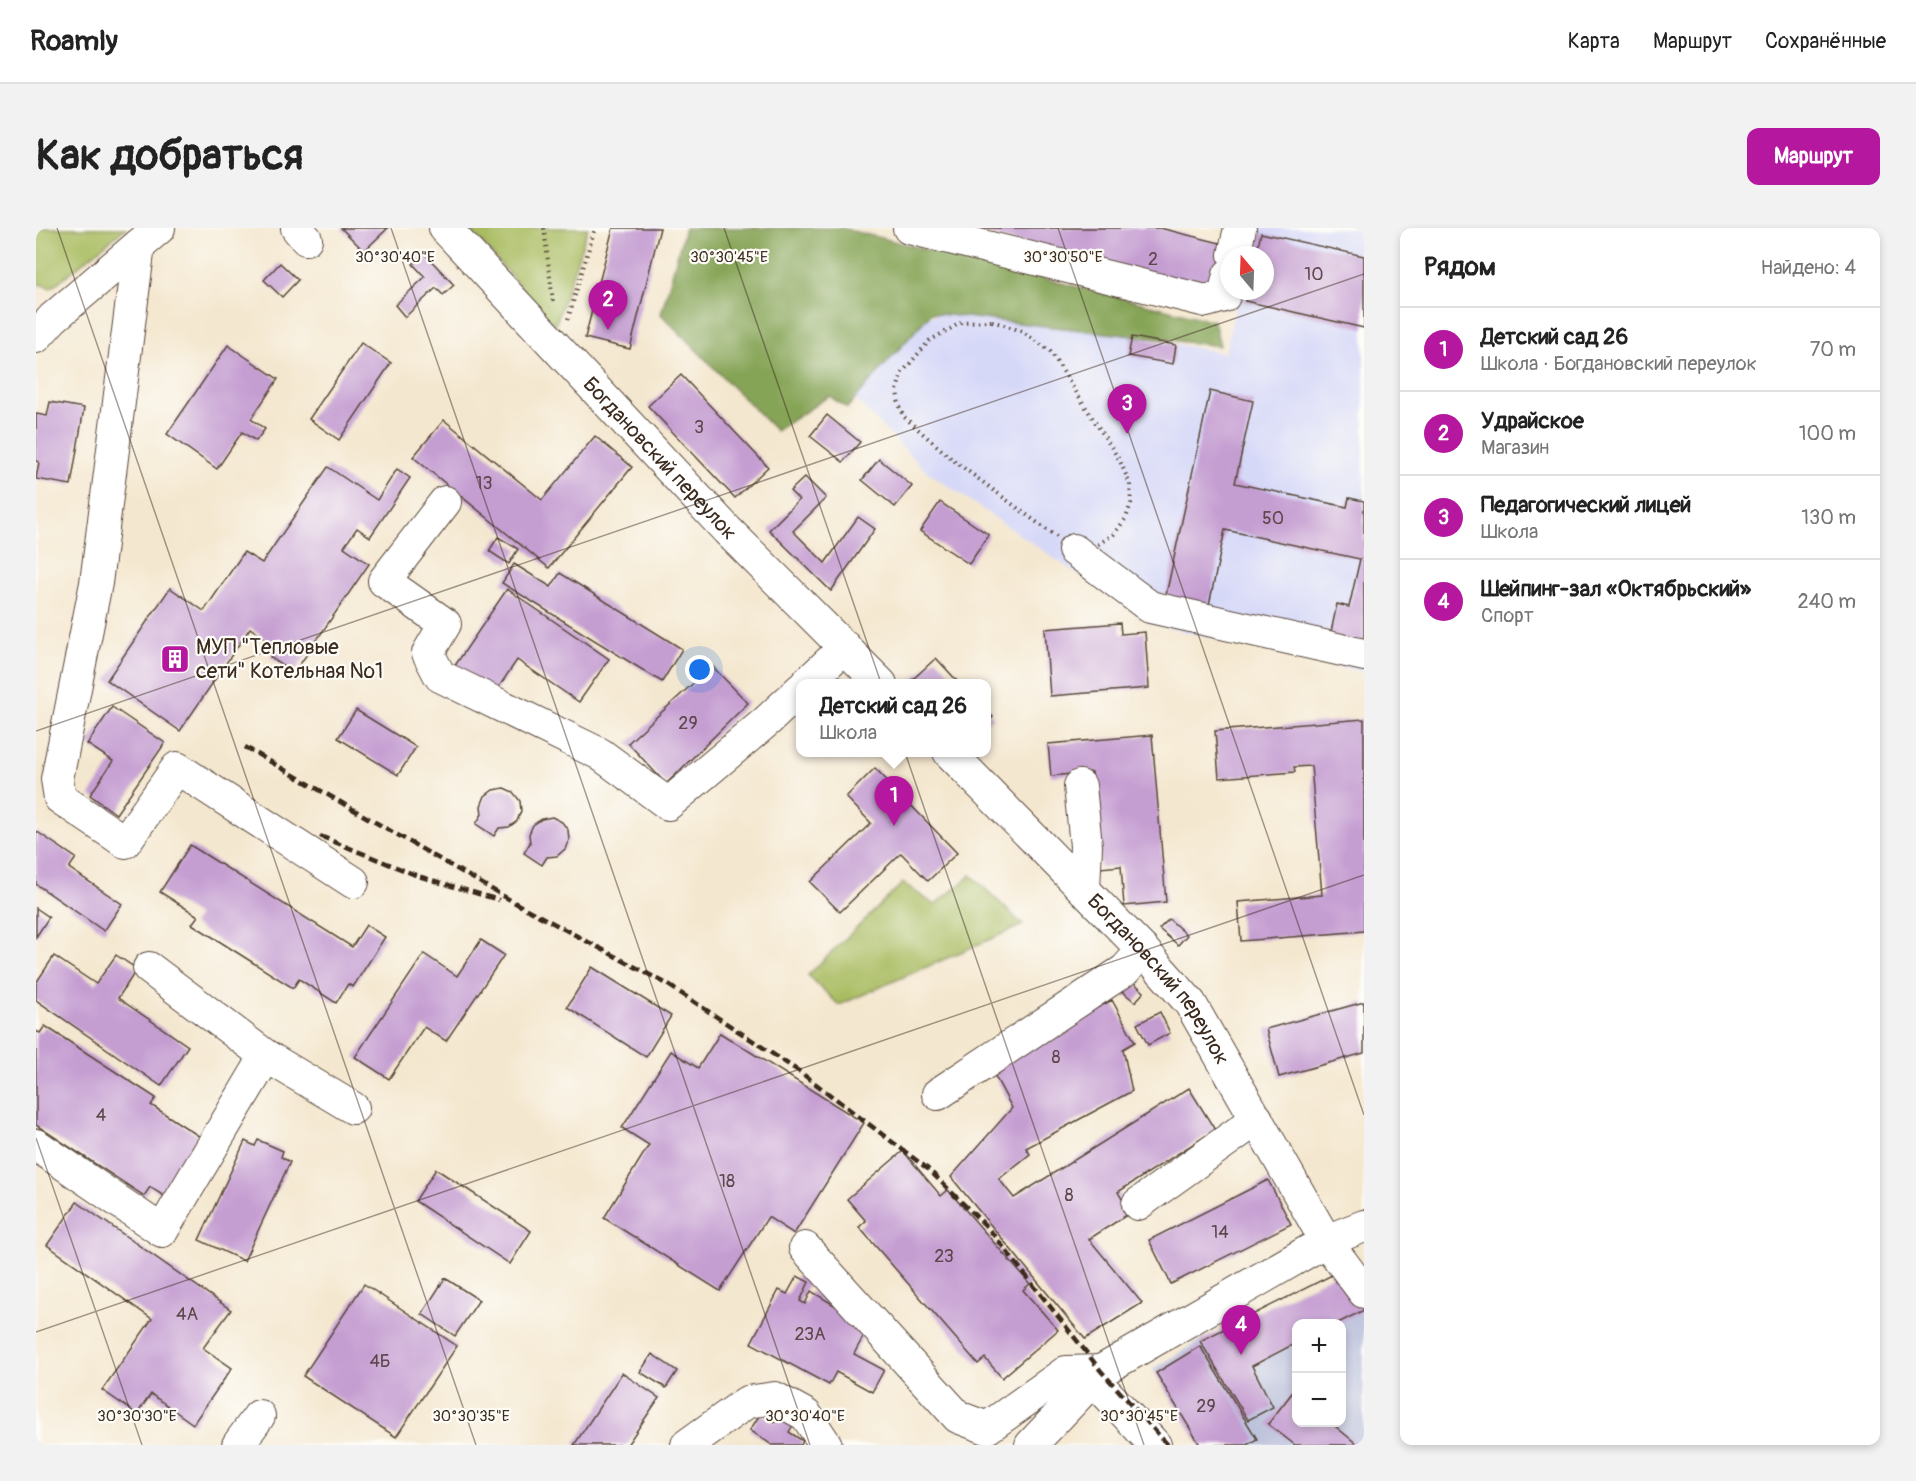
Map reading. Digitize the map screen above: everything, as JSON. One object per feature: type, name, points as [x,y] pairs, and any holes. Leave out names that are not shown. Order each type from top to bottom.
[{"type":"street","name":"Богдановский переулок","points":[[445,228],[727,530],[876,679]]},
{"type":"street","points":[[909,228],[1206,301],[1220,297]]},
{"type":"street","points":[[1235,246],[1240,228]]},
{"type":"street","points":[[42,321],[149,237]]},
{"type":"street","points":[[149,237],[96,583],[57,779],[60,798],[125,842],[177,768],[353,882]]},
{"type":"street","points":[[445,502],[384,581],[445,624],[428,653],[440,676],[600,754],[668,804],[796,694]]},
{"type":"street","points":[[1074,550],[1150,607],[1364,655]]},
{"type":"street","points":[[812,679],[845,647]]},
{"type":"street","name":"Богдановский переулок","points":[[953,757],[1143,950],[1190,1003],[1326,1240],[1364,1292]]},
{"type":"street","points":[[1080,786],[1086,846],[1084,889]]},
{"type":"street","points":[[938,1094],[1125,970],[1143,950]]},
{"type":"street","points":[[149,968],[266,1056],[353,1108]]},
{"type":"street","points":[[36,1144],[162,1231],[266,1056]]},
{"type":"street","points":[[1138,1204],[1257,1119]]},
{"type":"street","points":[[1030,1445],[1097,1375],[1326,1240],[1364,1226]]},
{"type":"street","points":[[806,1248],[958,1417],[987,1428],[1066,1372],[1097,1375],[1155,1445]]},
{"type":"street","points":[[687,1445],[747,1402],[776,1398],[806,1415],[826,1445]]},
{"type":"street","points":[[238,1445],[259,1416]]},
{"type":"path","points":[[544,228],[553,305]]},
{"type":"path","points":[[559,348],[595,228]]},
{"type":"path","points":[[992,321],[1022,331],[1050,351],[1120,460],[1130,484],[1131,504],[1126,518],[1114,534],[1097,545],[1074,550],[953,460],[903,417],[897,391],[901,374],[929,341],[962,322],[992,321]]},
{"type":"shaded area","points":[[1253,228],[1364,228],[1364,672],[1151,624],[926,471],[853,397],[923,318],[972,307],[1225,353],[1237,300],[1274,300],[1274,246],[1249,246]]},
{"type":"shaded area","points":[[1364,1310],[1364,1445],[1200,1445],[1153,1369],[1200,1341],[1273,1407],[1252,1366],[1292,1345],[1292,1427],[1346,1427],[1345,1319]]},
{"type":"green space","points":[[36,228],[126,228],[51,288],[36,283]]},
{"type":"green space","points":[[469,228],[588,228],[555,326]]},
{"type":"green space","points":[[685,228],[841,228],[1214,321],[1220,346],[931,313],[847,408],[829,396],[776,431],[661,314]]},
{"type":"green space","points":[[971,875],[1023,925],[839,1005],[808,975],[903,883],[935,905]]},
{"type":"building","points":[[341,228],[388,228],[364,251]]},
{"type":"building","points":[[613,228],[660,228],[630,349],[585,338]]},
{"type":"building","points":[[961,228],[1160,228],[1224,244],[1220,246],[1220,261],[1213,290]]},
{"type":"building","points":[[1261,233],[1364,256],[1364,328],[1245,301],[1274,300],[1274,246],[1258,246]]},
{"type":"building","points":[[424,253],[454,285],[443,295],[436,288],[405,317],[395,305],[425,277],[413,264]]},
{"type":"building","points":[[280,263],[298,280],[282,297],[264,280]]},
{"type":"building","points":[[1132,337],[1176,345],[1173,364],[1128,356]]},
{"type":"building","points":[[361,343],[391,363],[339,440],[309,419]]},
{"type":"building","points":[[228,345],[278,379],[251,419],[265,429],[256,441],[242,432],[217,469],[167,434]]},
{"type":"building","points":[[681,375],[768,467],[735,498],[648,406]]},
{"type":"building","points":[[1210,391],[1253,401],[1235,483],[1347,507],[1349,498],[1364,501],[1364,648],[1329,641],[1337,604],[1349,607],[1360,559],[1225,530],[1209,605],[1166,595]]},
{"type":"building","points":[[50,402],[84,408],[71,485],[36,479],[39,462],[36,461],[36,414],[47,416]]},
{"type":"building","points":[[827,415],[860,442],[843,462],[810,436]]},
{"type":"building","points":[[444,420],[542,500],[595,436],[632,467],[549,568],[413,457]]},
{"type":"building","points":[[879,459],[912,486],[895,507],[862,480]]},
{"type":"building","points":[[328,467],[377,500],[397,469],[410,478],[370,537],[357,528],[344,547],[369,564],[294,673],[270,657],[277,647],[250,628],[180,731],[107,680],[170,588],[204,611],[244,552],[262,563]]},
{"type":"building","points":[[805,477],[826,498],[793,531],[825,563],[858,517],[875,529],[831,591],[769,530],[799,500],[790,491]]},
{"type":"building","points":[[940,502],[989,535],[969,564],[920,531]]},
{"type":"building","points":[[498,537],[518,549],[509,564],[489,551]]},
{"type":"building","points":[[514,564],[551,587],[560,573],[682,649],[662,682],[502,583]]},
{"type":"building","points":[[507,589],[609,659],[579,702],[517,660],[494,694],[454,667]]},
{"type":"building","points":[[1120,623],[1121,634],[1145,632],[1149,688],[1050,696],[1045,629]]},
{"type":"building","points":[[936,658],[955,679],[913,679]]},
{"type":"building","points":[[712,666],[748,703],[666,784],[628,743]]},
{"type":"building","points":[[112,707],[165,743],[116,814],[90,795],[113,761],[87,744]]},
{"type":"building","points":[[356,710],[416,747],[398,775],[338,738]]},
{"type":"building","points":[[1364,719],[1364,931],[1241,941],[1238,902],[1322,895],[1311,766],[1294,767],[1295,772],[1219,778],[1215,731]]},
{"type":"building","points":[[1152,735],[1166,902],[1124,906],[1121,866],[1100,868],[1092,772],[1051,776],[1048,744]]},
{"type":"building","points":[[875,768],[957,853],[928,881],[901,853],[840,912],[810,882],[871,823],[846,797]]},
{"type":"building","points":[[504,788],[513,792],[520,801],[521,811],[517,821],[509,827],[499,828],[494,836],[476,824],[482,814],[481,806],[485,796],[493,790]]},
{"type":"building","points":[[552,817],[562,822],[568,830],[569,840],[565,849],[557,856],[547,857],[542,865],[524,853],[530,843],[529,834],[533,825],[542,819]]},
{"type":"building","points":[[36,831],[76,858],[69,868],[122,904],[104,931],[36,884]]},
{"type":"building","points":[[190,845],[352,947],[366,925],[385,937],[353,987],[348,984],[336,1003],[299,979],[293,988],[192,924],[198,916],[160,892]]},
{"type":"building","points":[[36,908],[49,917],[36,937]]},
{"type":"building","points":[[1169,919],[1187,935],[1178,945],[1159,929]]},
{"type":"building","points":[[481,940],[504,955],[446,1041],[424,1027],[389,1079],[355,1057],[424,954],[457,976]]},
{"type":"building","points":[[116,955],[137,969],[118,998],[188,1046],[161,1086],[36,1000],[36,983],[54,956],[96,984]]},
{"type":"building","points":[[592,967],[671,1016],[646,1057],[567,1007]]},
{"type":"building","points":[[1132,981],[1144,992],[1135,1002],[1123,992]]},
{"type":"building","points":[[1112,1000],[1135,1042],[1123,1049],[1132,1091],[1026,1148],[1030,1154],[999,1179],[1014,1198],[1189,1088],[1215,1130],[1118,1192],[1130,1213],[1089,1239],[1142,1303],[1085,1339],[951,1177],[1012,1108],[989,1065]]},
{"type":"building","points":[[1364,1002],[1364,1053],[1279,1077],[1266,1029]]},
{"type":"building","points":[[1160,1012],[1170,1033],[1148,1045],[1137,1024]]},
{"type":"building","points":[[45,1026],[156,1098],[151,1105],[205,1140],[167,1198],[150,1187],[144,1196],[36,1125],[36,1031],[40,1033]]},
{"type":"building","points":[[720,1033],[864,1123],[794,1234],[768,1217],[720,1291],[604,1218],[649,1145],[622,1128],[671,1051],[698,1068]]},
{"type":"building","points":[[258,1140],[283,1151],[281,1157],[290,1162],[244,1261],[199,1240],[245,1141],[255,1146]]},
{"type":"building","points":[[903,1151],[941,1196],[948,1190],[1030,1284],[1023,1290],[1058,1330],[1002,1378],[985,1358],[978,1364],[859,1227],[866,1221],[847,1199]]},
{"type":"building","points":[[436,1169],[531,1231],[510,1264],[415,1201]]},
{"type":"building","points":[[1268,1180],[1291,1224],[1171,1284],[1149,1240]]},
{"type":"building","points":[[77,1202],[231,1310],[203,1348],[232,1368],[193,1424],[151,1394],[137,1414],[102,1390],[152,1319],[47,1245]]},
{"type":"building","points":[[1344,1269],[1364,1310],[1346,1319],[1292,1319],[1292,1345],[1252,1366],[1273,1407],[1248,1420],[1200,1341]]},
{"type":"building","points":[[797,1276],[809,1282],[800,1301],[805,1304],[811,1291],[869,1326],[854,1354],[884,1370],[872,1392],[836,1372],[829,1385],[751,1343],[779,1290],[787,1294]]},
{"type":"building","points":[[445,1278],[479,1300],[455,1336],[422,1314]]},
{"type":"building","points":[[364,1284],[457,1346],[396,1437],[303,1376]]},
{"type":"building","points":[[1200,1346],[1257,1439],[1247,1445],[1200,1445],[1156,1373]]},
{"type":"building","points":[[652,1354],[677,1371],[666,1388],[640,1372]]},
{"type":"building","points":[[622,1373],[659,1398],[627,1445],[574,1445]]},
{"type":"building","points":[[1292,1393],[1292,1427],[1336,1427],[1358,1445],[1295,1445],[1268,1424]]},
{"type":"building","points":[[761,1413],[775,1422],[779,1415],[793,1425],[789,1432],[803,1441],[801,1445],[772,1445],[750,1430]]},
{"type":"railway","points":[[245,747],[519,905],[667,984],[800,1072],[928,1169],[989,1229],[1101,1371],[1168,1445]]},
{"type":"railway","points":[[320,836],[418,876],[499,900]]},
{"type":"place","name":"Удрайское","points":[[608,330]]},
{"type":"place","name":"Педагогический лицей","points":[[1127,434]]},
{"type":"place","name":"МУП \"Тепловые сети\" Котельная №1","points":[[175,659]]},
{"type":"place","name":"Детский сад 26","points":[[894,826]]},
{"type":"place","name":"Шейпинг-зал «Октябрьский»","points":[[1241,1355]]}]
